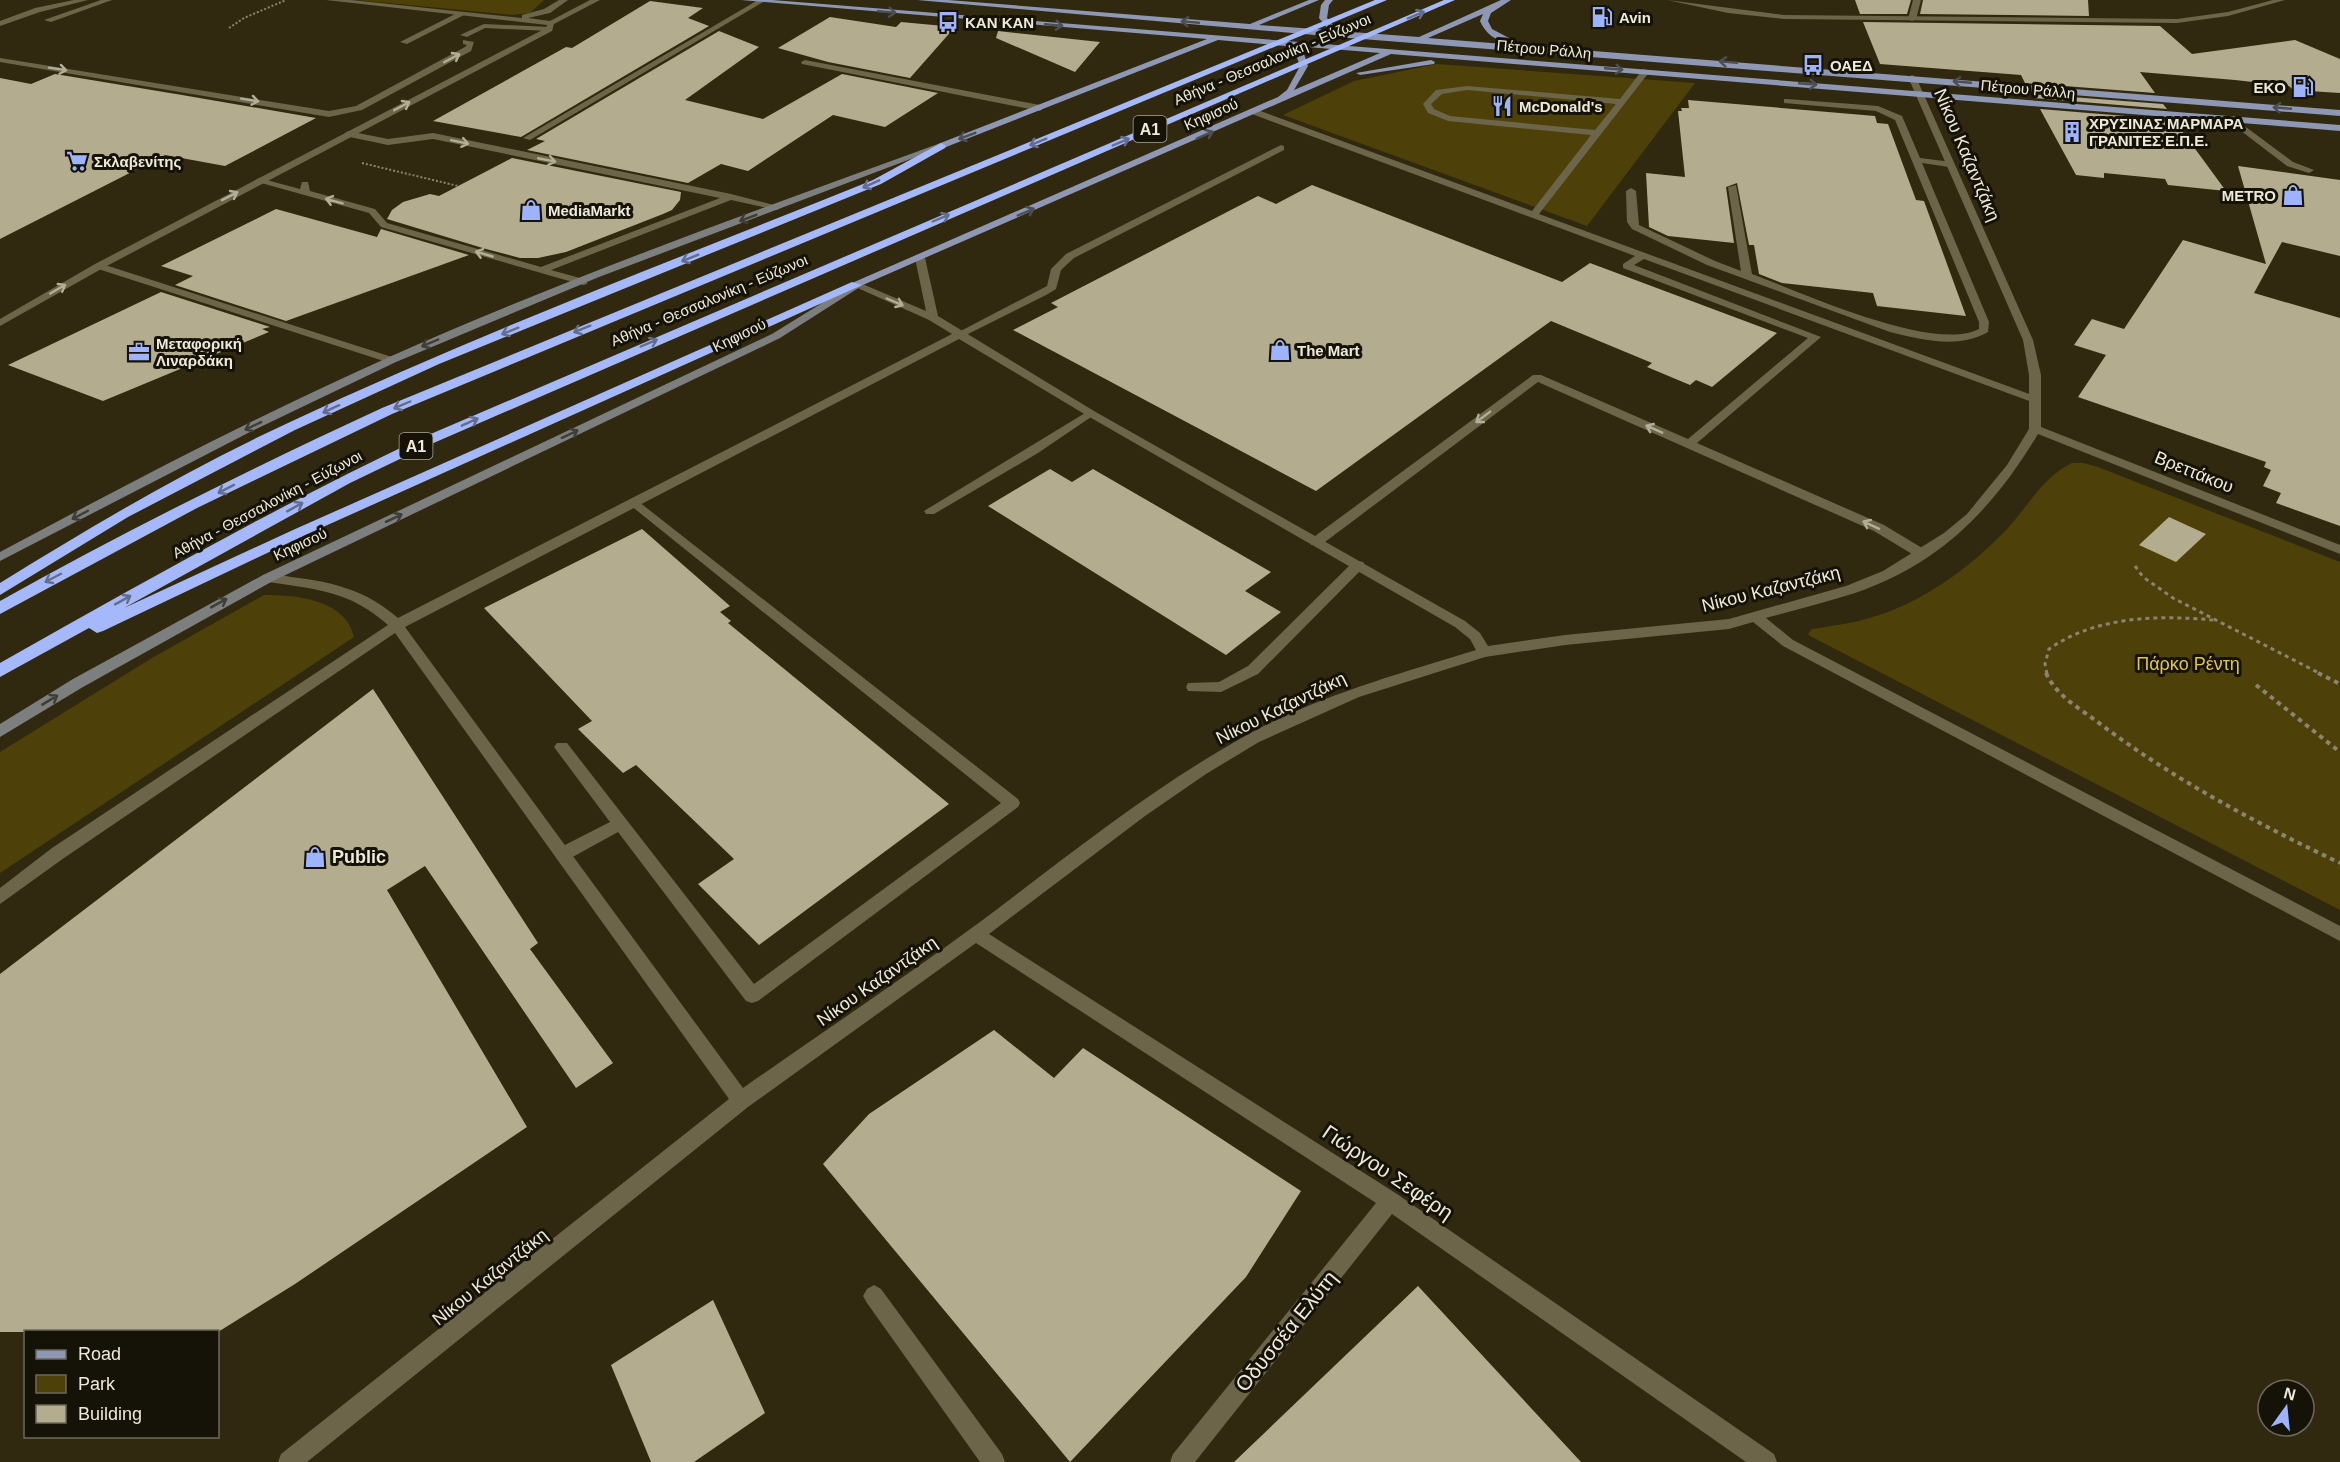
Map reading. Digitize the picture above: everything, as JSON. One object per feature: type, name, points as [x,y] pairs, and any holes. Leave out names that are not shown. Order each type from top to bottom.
[{"type":"highway","name":"Αθήνα - Θεσσαλονίκη - Εύζωνοι","points":[[0,608],[134,535],[328,438],[558,339],[1383,0]]},
{"type":"highway","name":"Αθήνα - Θεσσαλονίκη - Εύζωνοι","points":[[0,672],[171,573],[345,480],[584,371],[1451,0]]},
{"type":"highway","points":[[0,590],[123,514],[290,428],[434,361],[877,182],[941,146]]},
{"type":"highway","points":[[0,672],[309,528],[856,285]]},
{"type":"main road","name":"Πέτρου Ράλλη","points":[[745,0],[2340,128]]},
{"type":"main road","name":"Πέτρου Ράλλη","points":[[921,0],[2340,112]]},
{"type":"main road","points":[[941,146],[1315,0]]},
{"type":"main road","points":[[1329,0],[1325,5],[1323,18],[1333,33],[1364,46],[1392,51]]},
{"type":"main road","points":[[1503,2],[1485,17],[1484,25],[1489,33],[1507,41],[1559,49]]},
{"type":"main road","name":"Κηφισού","points":[[856,285],[1503,2]]},
{"type":"main road","points":[[1248,26],[1288,44],[1300,54],[1304,66],[1290,91],[1255,112]]},
{"type":"main road","points":[[1121,31],[1151,37],[1163,45],[1164,59]]},
{"type":"main road","points":[[1322,82],[1409,64],[1493,59]]},
{"type":"street","points":[[0,24],[38,10],[84,0]]},
{"type":"street","points":[[48,20],[108,0]]},
{"type":"street","points":[[330,0],[516,18],[550,26]]},
{"type":"street","points":[[516,18],[547,10],[564,0]]},
{"type":"street","points":[[3,320],[99,266],[596,0]]},
{"type":"street","points":[[1671,0],[1767,16],[2177,21],[2228,14],[2281,0]]},
{"type":"street","points":[[1912,19],[1917,0]]},
{"type":"street","points":[[527,138],[761,2]]},
{"type":"street","points":[[404,42],[462,14]]},
{"type":"street","points":[[0,60],[329,114],[359,108],[468,49],[471,44],[465,38],[484,26],[550,26]]},
{"type":"street","points":[[806,62],[1040,108]]},
{"type":"street","points":[[1534,214],[1646,71]]},
{"type":"street","name":"Νίκου Καζαντζάκη","points":[[289,1462],[741,1101],[976,934],[1139,812],[1254,738],[1327,704],[1382,683],[1484,652],[1554,641],[1699,628],[1755,616],[1851,589],[1888,574],[1949,536],[1971,517],[2012,467],[2035,429],[2035,375],[2028,340],[1912,78]]},
{"type":"street","points":[[1598,133],[1448,118],[1431,111],[1427,104],[1431,97],[1444,89],[1467,88],[1623,102]]},
{"type":"street","points":[[1631,191],[1632,222],[1639,231],[1747,276],[1907,333],[1953,339],[1980,334],[1984,330],[1984,322],[1901,121],[1892,113],[1873,108],[1787,101]]},
{"type":"street","points":[[1255,112],[2036,400]]},
{"type":"street","points":[[2231,119],[2290,164],[2309,170]]},
{"type":"street","points":[[348,134],[388,142],[433,136],[777,207]]},
{"type":"street","points":[[0,557],[238,433],[392,360],[526,303],[941,146]]},
{"type":"street","points":[[0,897],[58,853],[398,625],[1052,287],[1056,269],[1070,256],[1281,148]]},
{"type":"street","points":[[1918,160],[1949,164]]},
{"type":"street","points":[[259,181],[307,189],[372,211],[384,225],[584,282]]},
{"type":"street","points":[[1733,187],[1747,276]]},
{"type":"street","points":[[541,270],[731,197]]},
{"type":"street","points":[[1644,254],[1627,266],[1816,337],[1689,444]]},
{"type":"street","points":[[920,258],[933,318]]},
{"type":"street","points":[[99,266],[392,360]]},
{"type":"street","points":[[856,285],[933,318],[1090,413],[1460,624],[1475,636],[1484,652]]},
{"type":"street","name":"Κηφισού","points":[[0,731],[146,644],[268,578],[776,336],[856,285]]},
{"type":"street","points":[[1316,542],[1537,377],[1878,528],[1922,554]]},
{"type":"street","points":[[930,511],[1034,450],[1090,413]]},
{"type":"street","name":"Βρεττάκου","points":[[2035,429],[2340,550]]},
{"type":"street","points":[[562,747],[752,995],[1011,803],[634,502]]},
{"type":"street","points":[[1193,687],[1221,687],[1253,670],[1358,565]]},
{"type":"street","points":[[268,578],[333,587],[363,596],[376,604],[398,625],[741,1101]]},
{"type":"street","points":[[1755,616],[1788,643],[2340,934]]},
{"type":"street","points":[[563,854],[620,824]]},
{"type":"street","name":"Γιώργου Σεφέρη","points":[[976,934],[1390,1201],[1766,1462]]},
{"type":"street","name":"Οδυσσέα Ελύτη","points":[[1181,1462],[1390,1201]]},
{"type":"street","points":[[874,1296],[994,1462]]},
{"type":"path","points":[[229,28],[244,18],[286,0]]},
{"type":"path","points":[[352,161],[458,186]]},
{"type":"path","points":[[2134,566],[2156,587],[2213,620],[2340,684]]},
{"type":"path","points":[[2213,620],[2188,618],[2123,622],[2075,633],[2058,641],[2049,649],[2045,666],[2048,678],[2077,706],[2112,734],[2176,777],[2252,819],[2340,863]]},
{"type":"path","points":[[2256,685],[2340,752]]},
{"type":"green space","points":[[356,0],[544,0],[530,13],[512,15]]},
{"type":"green space","points":[[1437,64],[1695,83],[1587,226],[1283,115],[1354,81]]},
{"type":"green space","name":"Πάρκο Ρέντη","points":[[2072,463],[2098,467],[2340,562],[2340,910],[1808,634],[1812,629],[1853,622],[1886,613],[1925,595],[1961,571],[1993,543],[2045,483],[2062,468]]},
{"type":"green space","points":[[264,595],[304,598],[330,607],[341,614],[349,624],[354,637],[0,873],[0,752],[152,658]]},
{"type":"building","points":[[1855,0],[1911,0],[1907,14],[1860,14]]},
{"type":"building","points":[[1923,0],[2088,0],[2089,16],[1920,14]]},
{"type":"building","points":[[650,1],[703,8],[688,18],[709,26],[521,137],[433,121],[566,47],[572,48]]},
{"type":"building","points":[[830,17],[896,27],[901,22],[955,27],[910,78],[828,62],[778,48]]},
{"type":"building","points":[[1863,22],[2160,26],[2192,54],[2295,40],[2340,59],[2340,93],[2293,90],[2289,86],[2235,80],[2140,72],[2155,93],[2025,83],[2021,75],[1880,64]]},
{"type":"building","points":[[719,31],[759,47],[685,100],[763,119],[842,74],[938,93],[885,127],[833,115],[748,171],[721,164],[688,183],[527,150],[545,141],[536,139]]},
{"type":"building","points":[[998,31],[1100,42],[1075,72],[996,38]]},
{"type":"building","name":"Σκλαβενίτης","points":[[55,74],[316,118],[225,166],[165,155],[0,239],[0,78],[31,84]]},
{"type":"building","points":[[2032,94],[2163,104],[2167,109],[2034,98]]},
{"type":"building","points":[[1688,100],[1875,116],[1877,123],[1888,124],[1916,200],[1924,201],[1966,316],[1877,306],[1873,293],[1782,283],[1759,274],[1754,245],[1749,245],[1737,183],[1726,187],[1734,243],[1668,236],[1649,227],[1646,173],[1685,177],[1678,111],[1682,111],[1681,108],[1689,108]]},
{"type":"building","points":[[2040,109],[2174,120],[2226,191],[2168,185],[2165,179],[2104,173],[2104,178],[2076,175]]},
{"type":"building","name":"MediaMarkt","points":[[512,158],[681,192],[680,200],[672,210],[663,214],[566,252],[538,258],[520,258],[387,219],[392,210],[403,202],[430,194],[439,196]]},
{"type":"building","points":[[2238,166],[2340,180],[2340,256],[2282,242],[2254,293],[2340,318],[2340,526],[2276,503],[2281,493],[2263,486],[2271,470],[2264,467],[2266,462],[2078,397],[2106,355],[2074,345],[2092,319],[2124,329],[2183,240],[2266,264]]},
{"type":"building","name":"The Mart","points":[[1312,185],[1562,282],[1590,263],[1777,333],[1712,387],[1696,380],[1690,385],[1647,367],[1652,363],[1551,321],[1316,491],[1013,330],[1058,307],[1051,303],[1258,196],[1276,204]]},
{"type":"building","points":[[276,209],[377,237],[381,229],[469,255],[286,321],[175,285],[193,276],[161,266]]},
{"type":"building","points":[[161,292],[270,327],[262,329],[269,332],[103,401],[8,365]]},
{"type":"building","points":[[1050,469],[1072,482],[1093,469],[1271,572],[1245,591],[1281,612],[1226,655],[988,506]]},
{"type":"building","points":[[2169,517],[2206,534],[2176,562],[2139,545]]},
{"type":"building","points":[[642,529],[730,606],[720,612],[731,621],[728,623],[949,804],[759,945],[698,884],[734,859],[636,765],[623,773],[578,729],[592,721],[484,608]]},
{"type":"building","points":[[373,689],[538,943],[530,949],[613,1063],[576,1088],[425,866],[387,890],[527,1127],[295,1284],[219,1331],[24,1330],[24,1332],[0,1332],[0,974]]},
{"type":"building","points":[[994,1030],[1054,1078],[1083,1048],[1301,1191],[1246,1277],[1070,1462],[823,1164],[869,1114]]},
{"type":"building","points":[[1418,1286],[1581,1462],[1234,1462]]},
{"type":"building","points":[[713,1300],[765,1413],[694,1462],[651,1462],[611,1365]]},
{"type":"place","name":"Avin","points":[[1602,17]]},
{"type":"place","name":"ΚΑΝ ΚΑΝ","points":[[948,22]]},
{"type":"place","name":"ΟΑΕΔ","points":[[1813,65]]},
{"type":"place","name":"EKO","points":[[2303,87]]},
{"type":"place","name":"McDonald's","points":[[1502,106]]},
{"type":"place","name":"ΧΡΥΣΙΝΑΣ ΜΑΡΜΑΡΑ ΓΡΑΝΙΤΕΣ Ε.Π.Ε.","points":[[2072,132]]},
{"type":"place","name":"Σκλαβενίτης","points":[[77,161]]},
{"type":"place","name":"METRO","points":[[2293,195]]},
{"type":"place","name":"MediaMarkt","points":[[531,210]]},
{"type":"place","name":"The Mart","points":[[1280,350]]},
{"type":"place","name":"Μεταφορική Λιναρδάκη","points":[[139,352]]},
{"type":"place","name":"Public","points":[[315,857]]}]
